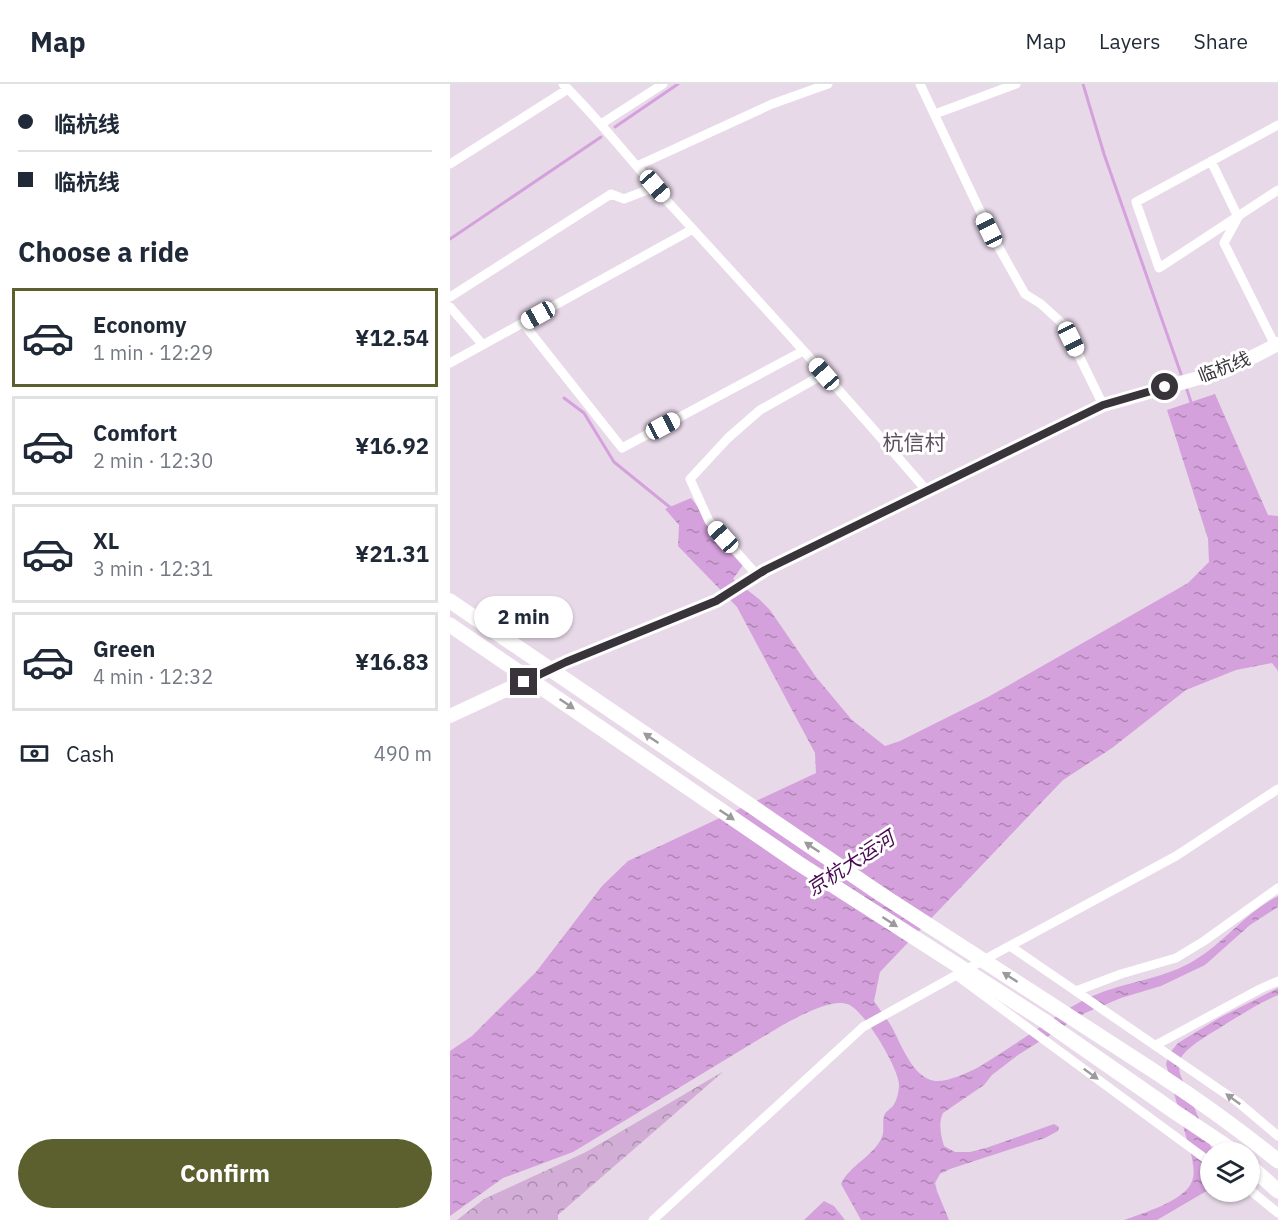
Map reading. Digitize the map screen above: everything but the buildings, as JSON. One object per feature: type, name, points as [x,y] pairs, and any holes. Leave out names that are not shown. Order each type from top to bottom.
[{"type":"main road","points":[[450,602],[882,895],[1185,1092],[1278,1161]]},
{"type":"main road","points":[[450,625],[798,863],[1043,1020],[1220,1142]]},
{"type":"main road","points":[[1260,1175],[1278,1191]]},
{"type":"street","points":[[601,124],[663,84]]},
{"type":"street","points":[[638,166],[772,104],[828,84]]},
{"type":"street","points":[[920,84],[989,230],[1025,294],[1041,304],[1064,325],[1103,405]]},
{"type":"street","points":[[935,114],[1016,84]]},
{"type":"street","points":[[450,164],[565,86],[927,491]]},
{"type":"street","points":[[1278,125],[1136,202],[1160,268],[1278,190]]},
{"type":"street","points":[[1211,161],[1238,217]]},
{"type":"street","points":[[450,297],[611,194],[624,199],[655,186]]},
{"type":"street","points":[[1238,217],[1224,243],[1277,344]]},
{"type":"street","points":[[450,363],[693,229]]},
{"type":"street","points":[[450,307],[483,345]]},
{"type":"street","points":[[524,323],[622,448],[803,351]]},
{"type":"street","name":"临杭线","points":[[450,716],[566,662],[716,601],[765,570],[1103,405],[1227,369],[1277,344]]},
{"type":"street","points":[[757,575],[709,521],[690,478],[728,438],[760,411],[824,374]]},
{"type":"street","points":[[653,1220],[863,1027],[1176,856],[1278,789]]},
{"type":"street","points":[[1076,991],[1121,974],[1176,958],[1204,941],[1278,888]]},
{"type":"street","points":[[1010,946],[1171,1055],[1276,1131]]},
{"type":"street","points":[[956,975],[1200,1155]]},
{"type":"street","points":[[1156,1046],[1278,981]]},
{"type":"street","points":[[1260,1198],[1278,1213]]},
{"type":"green space","points":[[724,1071],[558,1215],[558,1220],[457,1220],[484,1199],[586,1152]]},
{"type":"water","name":"京杭大运河","points":[[1215,394],[1268,515],[1278,516],[1278,671],[1272,663],[1236,670],[1186,690],[1112,748],[1063,780],[880,972],[874,1001],[919,1073],[935,1081],[946,1080],[979,1067],[1084,1000],[1172,971],[1195,960],[1256,910],[1278,896],[1278,907],[1250,925],[1205,965],[1161,986],[1121,998],[1085,1013],[1018,1055],[992,1075],[984,1085],[943,1113],[940,1125],[944,1146],[955,1152],[970,1152],[986,1148],[1054,1124],[1059,1127],[1058,1131],[1045,1138],[940,1174],[935,1183],[949,1220],[861,1220],[841,1184],[850,1171],[872,1151],[881,1139],[884,1116],[894,1104],[899,1084],[893,1065],[879,1039],[854,1008],[840,1003],[816,1009],[786,1023],[573,1152],[503,1178],[450,1216],[450,1051],[472,1036],[536,972],[602,886],[628,861],[816,773],[815,753],[737,607],[678,546],[679,525],[665,509],[691,498],[743,565],[733,579],[770,610],[816,677],[852,720],[885,746],[900,741],[988,697],[1188,583],[1209,562],[1208,539],[1167,410]]},
{"type":"water","points":[[1278,988],[1278,995],[1202,1039],[1186,1051],[1180,1060],[1180,1074],[1209,1142],[1200,1142],[1200,1195],[1157,1220],[1124,1220],[1152,1210],[1181,1195],[1192,1181],[1194,1170],[1192,1158],[1166,1064],[1169,1054],[1178,1043],[1219,1018]]},
{"type":"water","points":[[824,1201],[834,1206],[845,1220],[804,1220]]},
{"type":"waterway","points":[[615,127],[678,84]]},
{"type":"waterway","points":[[1083,84],[1104,154],[1181,374]]},
{"type":"waterway","points":[[450,239],[601,137]]},
{"type":"waterway","points":[[1187,390],[1192,405]]},
{"type":"waterway","points":[[564,398],[584,413],[614,462],[672,509]]},
{"type":"district","name":"杭信村","points":[[914,442]]},
{"type":"route","points":[[524,682],[566,662],[716,601],[765,570],[1103,405],[1165,387]]}]
